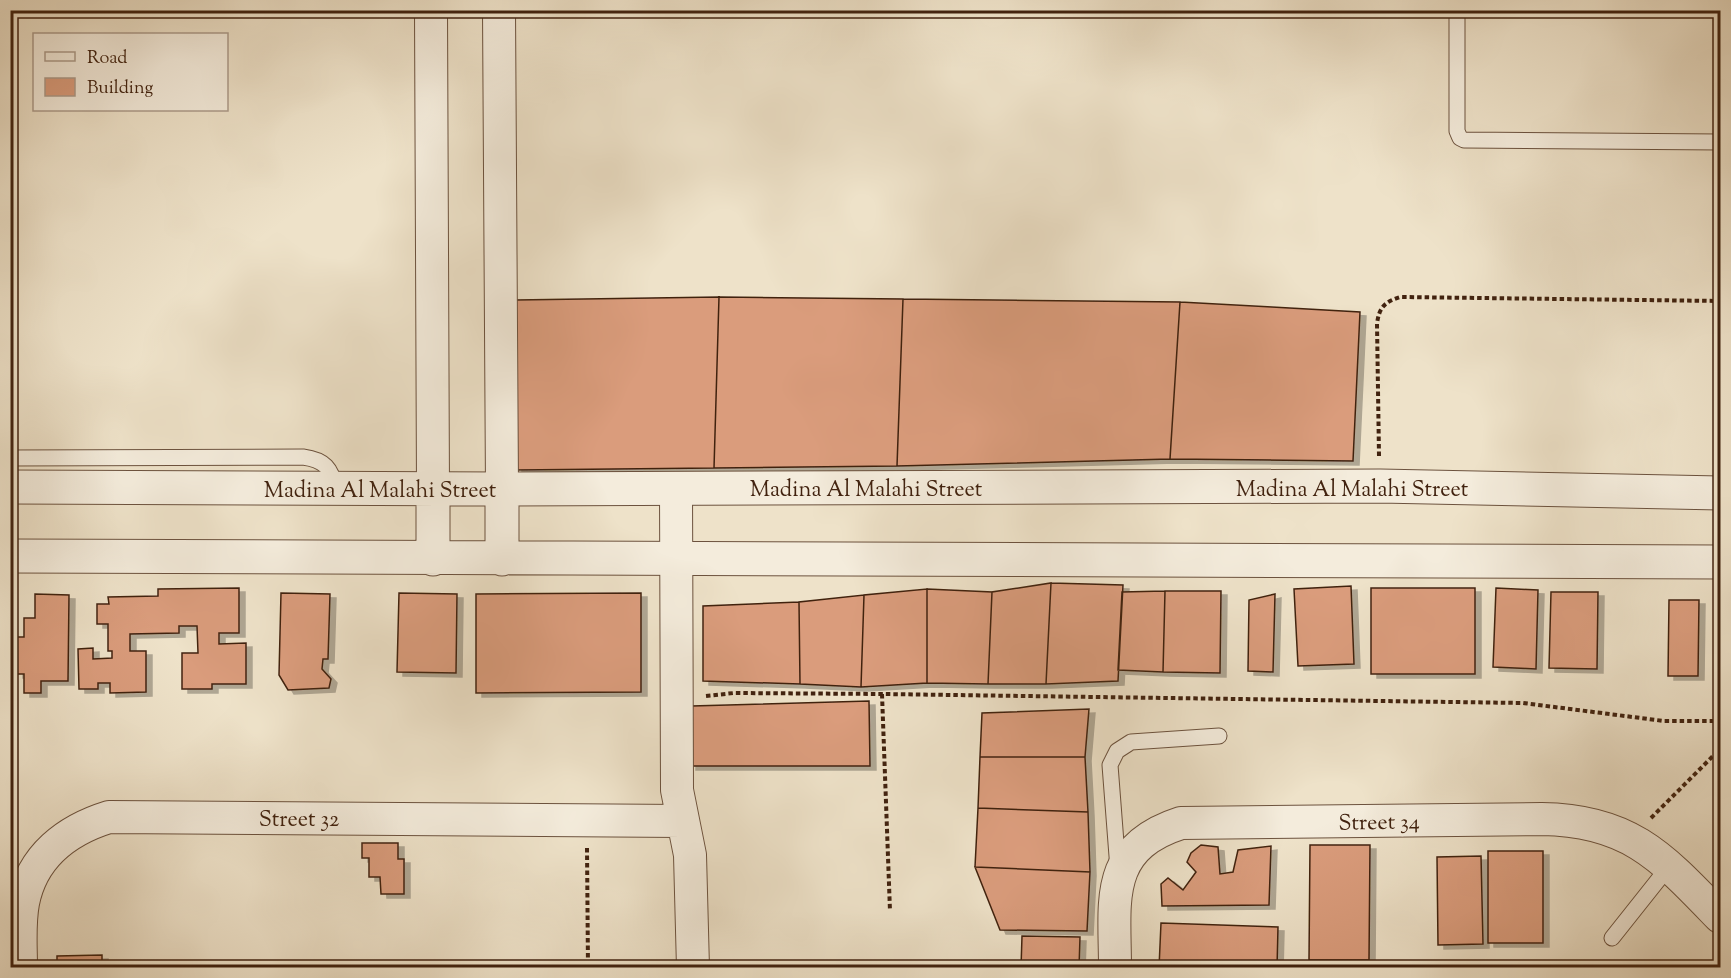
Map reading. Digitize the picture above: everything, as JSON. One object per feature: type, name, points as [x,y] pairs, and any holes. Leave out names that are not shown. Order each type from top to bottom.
[{"type":"street","points":[[431,10],[433,559]]},
{"type":"street","points":[[500,10],[502,559]]},
{"type":"street","name":"Madina Al Malahi Street","points":[[10,487],[676,489],[1380,486],[1720,493]]},
{"type":"street","points":[[676,489],[677,790],[690,855],[693,968]]},
{"type":"street","points":[[10,556],[1720,562]]},
{"type":"street","name":"Street 32","points":[[21,968],[16,928],[31,878],[45,856],[63,838],[78,829],[109,817],[682,821]]},
{"type":"street","name":"Street 34","points":[[1115,968],[1115,893],[1118,878],[1128,858],[1142,842],[1160,830],[1181,823],[1565,819],[1599,825],[1631,838],[1652,850],[1670,865],[1720,917]]},
{"type":"lane","points":[[1457,10],[1457,131],[1464,141],[1720,142]]},
{"type":"lane","points":[[10,458],[303,457],[325,464],[332,473],[336,489]]},
{"type":"lane","points":[[1118,878],[1110,765],[1117,750],[1131,742],[1219,736]]},
{"type":"lane","points":[[1612,938],[1670,865]]},
{"type":"path","points":[[1380,486],[1377,324],[1379,311],[1387,301],[1400,297],[1720,301]]},
{"type":"path","points":[[676,700],[734,693],[1523,703],[1664,721],[1720,721]]},
{"type":"path","points":[[882,694],[890,911]]},
{"type":"path","points":[[1631,838],[1720,748]]},
{"type":"path","points":[[587,820],[588,968]]},
{"type":"building","points":[[719,297],[714,468],[516,470],[516,300]]},
{"type":"building","points":[[719,297],[903,299],[897,466],[714,468]]},
{"type":"building","points":[[903,299],[1180,302],[1170,459],[897,466]]},
{"type":"building","points":[[1180,302],[1360,312],[1353,461],[1170,459]]},
{"type":"building","points":[[1051,583],[1123,585],[1118,681],[1046,684]]},
{"type":"building","points":[[1051,583],[1046,684],[988,684],[992,592]]},
{"type":"building","points":[[1351,586],[1354,664],[1298,666],[1294,589]]},
{"type":"building","points":[[239,588],[239,633],[219,633],[219,644],[246,643],[246,684],[212,684],[212,689],[182,689],[182,653],[198,653],[197,626],[179,626],[179,633],[130,634],[130,651],[146,651],[146,692],[110,693],[110,683],[98,683],[98,689],[79,689],[78,649],[93,648],[93,659],[112,658],[112,651],[108,651],[108,624],[97,624],[97,604],[109,604],[108,597],[158,596],[158,589]]},
{"type":"building","points":[[1371,588],[1475,588],[1475,674],[1371,674]]},
{"type":"building","points":[[1496,588],[1538,590],[1536,669],[1493,667]]},
{"type":"building","points":[[927,589],[927,683],[861,687],[864,595]]},
{"type":"building","points":[[927,589],[992,592],[988,684],[927,683]]},
{"type":"building","points":[[1165,591],[1163,672],[1118,670],[1122,592]]},
{"type":"building","points":[[1165,591],[1221,591],[1220,673],[1163,672]]},
{"type":"building","points":[[1551,592],[1598,592],[1597,669],[1549,668]]},
{"type":"building","points":[[281,593],[330,594],[328,659],[323,659],[322,669],[331,679],[329,688],[288,690],[279,675]]},
{"type":"building","points":[[399,593],[457,594],[456,673],[397,672]]},
{"type":"building","points":[[641,593],[641,692],[476,693],[476,594]]},
{"type":"building","points":[[35,594],[69,595],[68,681],[41,681],[41,693],[24,693],[24,674],[17,674],[17,637],[24,637],[24,618],[35,618]]},
{"type":"building","points":[[1275,594],[1273,672],[1248,671],[1249,600]]},
{"type":"building","points":[[864,595],[861,687],[800,684],[799,602]]},
{"type":"building","points":[[1669,600],[1699,600],[1698,676],[1668,676]]},
{"type":"building","points":[[799,602],[800,684],[703,681],[703,606]]},
{"type":"building","points":[[869,701],[870,766],[690,766],[692,706]]},
{"type":"building","points":[[1089,709],[1085,757],[980,757],[982,713]]},
{"type":"building","points":[[980,757],[1085,757],[1088,812],[978,808]]},
{"type":"building","points":[[978,808],[1088,812],[1090,872],[975,867]]},
{"type":"building","points":[[362,843],[398,843],[398,859],[404,859],[404,894],[381,894],[380,877],[369,877],[369,858],[362,858]]},
{"type":"building","points":[[1201,845],[1218,847],[1220,874],[1233,872],[1238,850],[1271,846],[1269,905],[1162,906],[1161,884],[1168,878],[1183,890],[1196,872],[1187,862],[1191,853]]},
{"type":"building","points":[[1310,845],[1370,845],[1369,960],[1309,960]]},
{"type":"building","points":[[1488,851],[1543,851],[1543,943],[1488,943]]},
{"type":"building","points":[[1481,856],[1483,944],[1438,945],[1437,857]]},
{"type":"building","points":[[975,867],[1090,872],[1087,931],[1000,930]]},
{"type":"building","points":[[1161,923],[1278,927],[1277,968],[1159,968]]},
{"type":"building","points":[[1022,936],[1080,937],[1079,968],[1021,968]]},
{"type":"building","points":[[102,955],[102,968],[57,968],[57,956]]}]
